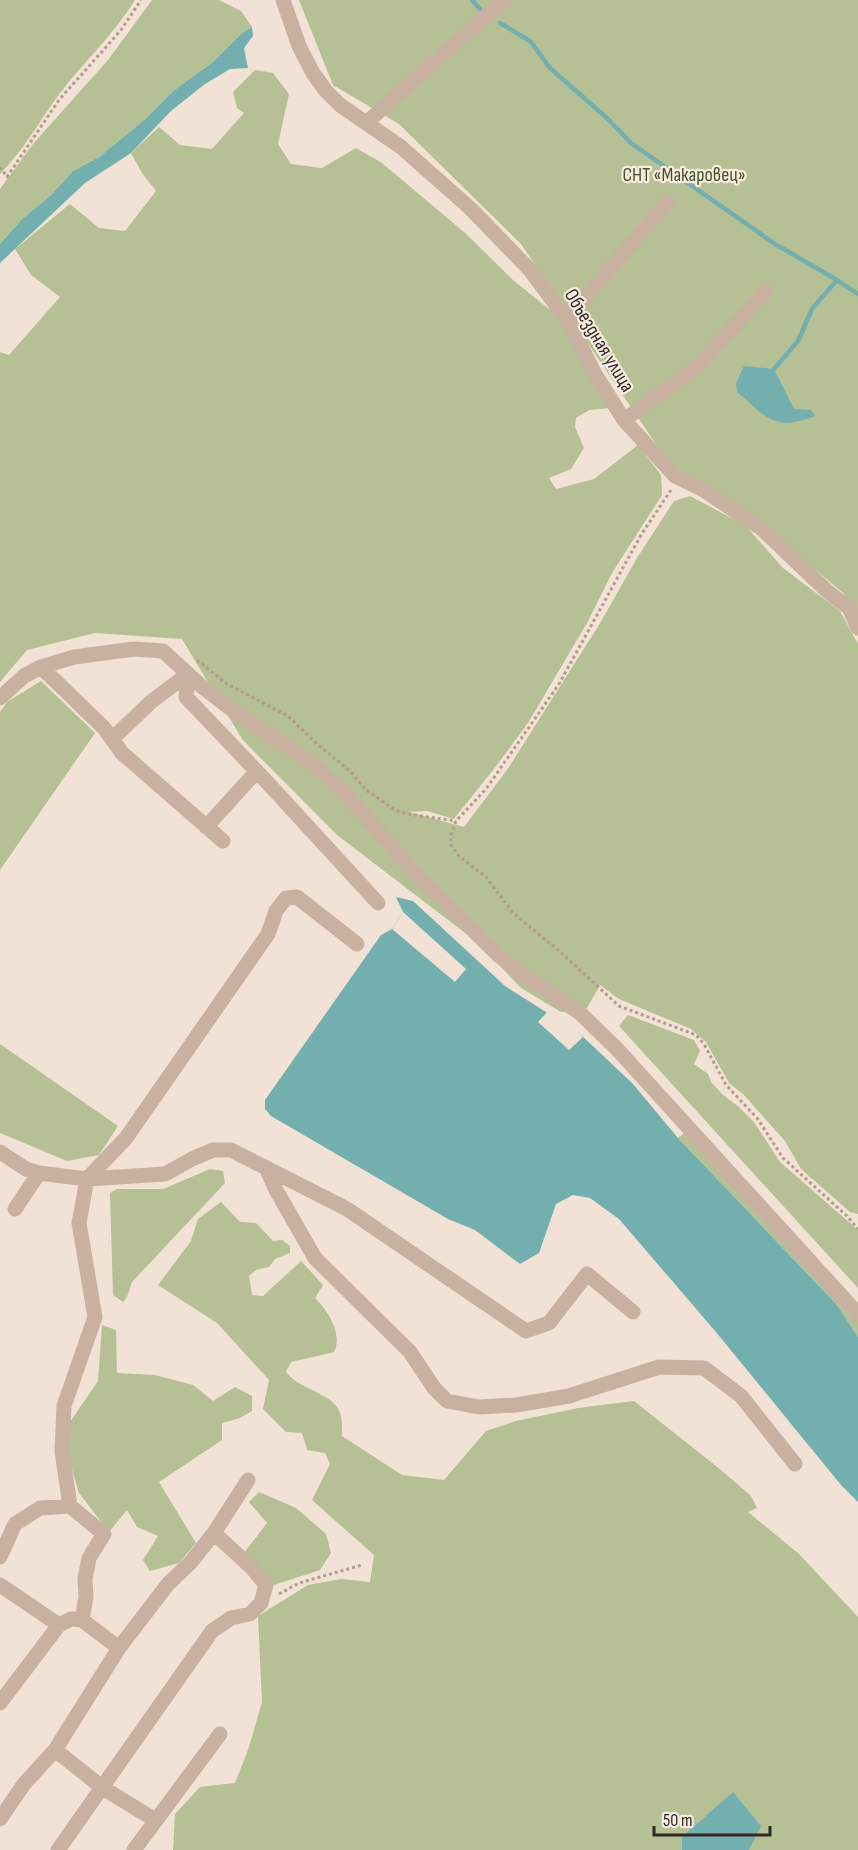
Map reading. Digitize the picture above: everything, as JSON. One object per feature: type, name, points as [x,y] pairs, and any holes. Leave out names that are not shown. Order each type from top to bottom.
[{"type":"street","name":"Объездная улица","points":[[283,0],[299,46],[313,73],[340,105],[401,147],[471,209],[530,270],[568,321],[595,374],[624,420],[675,476],[702,489],[762,529],[828,591],[854,604],[858,628]]},
{"type":"street","points":[[366,123],[506,0]]},
{"type":"street","points":[[568,321],[582,301],[668,203]]},
{"type":"street","points":[[624,420],[698,366],[766,291]]},
{"type":"street","points":[[0,698],[24,676],[41,667],[74,657],[134,649],[163,651],[240,715],[315,765],[347,795],[412,870],[497,954],[580,1013],[617,1049],[858,1314]]},
{"type":"street","points":[[41,667],[113,738],[122,753],[223,841]]},
{"type":"street","points":[[113,738],[152,701],[189,674]]},
{"type":"street","points":[[189,674],[186,697],[378,903]]},
{"type":"street","points":[[207,827],[257,771]]},
{"type":"street","points":[[82,1620],[89,1558],[104,1534],[70,1506],[62,1451],[64,1406],[95,1317],[79,1223],[87,1179],[126,1138],[268,933],[276,911],[286,897],[297,897],[357,944]]},
{"type":"street","points":[[0,1152],[26,1169],[39,1173],[87,1179],[165,1174],[213,1150],[231,1150],[347,1209],[526,1331],[549,1323],[587,1274],[633,1312]]},
{"type":"street","points":[[266,1168],[315,1258],[410,1352],[434,1388],[447,1401],[479,1407],[516,1405],[569,1396],[659,1367],[704,1368],[741,1395],[795,1464]]},
{"type":"street","points":[[15,1209],[39,1173]]},
{"type":"street","points":[[0,1819],[24,1784],[55,1750],[119,1648],[168,1584],[191,1562],[214,1533],[248,1480]]},
{"type":"street","points":[[0,1557],[15,1524],[40,1508],[70,1506]]},
{"type":"street","points":[[58,1850],[212,1631],[231,1618],[250,1614],[261,1603],[266,1586],[252,1568],[214,1533]]},
{"type":"street","points":[[0,1585],[59,1625]]},
{"type":"street","points":[[0,1703],[59,1625],[71,1619],[82,1620],[119,1648]]},
{"type":"street","points":[[134,1850],[220,1734]]},
{"type":"street","points":[[55,1750],[103,1788],[155,1820]]},
{"type":"path","points":[[0,168],[6,177],[59,100],[121,30],[141,0]]},
{"type":"path","points":[[675,476],[670,492],[641,535],[559,684],[486,789],[456,821],[451,835],[451,845],[459,856],[486,878],[513,913],[558,950],[619,1006],[696,1035],[704,1044],[726,1085],[757,1118],[783,1158],[847,1216],[858,1229]]},
{"type":"path","points":[[194,658],[227,684],[288,716],[351,772],[366,790],[395,810],[456,821]]},
{"type":"path","points":[[261,1603],[299,1583],[362,1565]]},
{"type":"green space","points":[[0,0],[135,0],[118,25],[60,93],[24,145],[0,174]]},
{"type":"green space","points":[[152,0],[219,0],[241,11],[252,27],[242,33],[213,62],[173,91],[143,121],[99,157],[73,171],[51,195],[22,219],[0,244],[0,189],[33,144],[108,60]]},
{"type":"green space","name":"СНТ «Макаровец»","points":[[299,0],[858,0],[858,613],[843,593],[785,544],[676,474],[521,244],[399,124],[333,85]]},
{"type":"green space","points":[[255,70],[273,73],[289,94],[278,144],[291,164],[322,168],[356,148],[382,163],[464,232],[513,280],[565,322],[612,408],[589,410],[576,418],[575,427],[584,448],[571,469],[549,478],[556,489],[594,479],[638,445],[661,475],[662,495],[612,573],[587,623],[528,723],[497,765],[454,819],[427,811],[409,812],[464,827],[507,770],[674,501],[690,496],[745,525],[783,568],[840,611],[858,644],[858,1214],[850,1212],[801,1169],[785,1141],[743,1094],[729,1083],[706,1042],[691,1029],[619,999],[600,985],[587,1008],[561,1012],[521,988],[477,942],[337,835],[242,739],[182,639],[95,633],[27,650],[0,682],[0,352],[9,355],[60,297],[31,275],[15,249],[70,204],[99,228],[125,231],[156,191],[142,173],[131,153],[159,127],[180,145],[212,149],[244,113],[237,108],[233,92]]},
{"type":"green space","points":[[41,681],[95,733],[0,870],[0,712],[7,702]]},
{"type":"green space","points":[[628,1015],[694,1040],[700,1051],[694,1064],[708,1074],[711,1082],[722,1094],[754,1122],[780,1162],[858,1230],[858,1288],[619,1026]]},
{"type":"green space","points":[[0,1044],[118,1126],[99,1155],[67,1161],[0,1133]]},
{"type":"green space","points":[[689,1129],[858,1314],[858,1337],[837,1305],[678,1138]]},
{"type":"green space","points":[[210,1169],[223,1171],[225,1183],[132,1282],[123,1302],[113,1295],[110,1193],[117,1189],[163,1189]]},
{"type":"green space","points":[[221,1202],[240,1222],[256,1223],[273,1241],[282,1240],[290,1246],[290,1253],[275,1259],[269,1267],[256,1270],[249,1276],[252,1295],[263,1296],[301,1261],[323,1285],[315,1298],[333,1323],[337,1338],[334,1352],[291,1362],[286,1372],[300,1384],[333,1402],[341,1416],[342,1436],[402,1475],[444,1480],[486,1431],[516,1421],[578,1408],[634,1401],[751,1496],[757,1508],[748,1512],[799,1554],[858,1617],[858,1850],[173,1850],[175,1814],[200,1787],[235,1783],[248,1750],[262,1702],[258,1616],[308,1585],[341,1579],[370,1582],[374,1555],[312,1500],[330,1464],[325,1453],[307,1450],[302,1433],[286,1432],[263,1409],[269,1380],[217,1323],[158,1285],[191,1241],[198,1219]]},
{"type":"green space","points":[[102,1325],[116,1330],[117,1373],[155,1375],[193,1385],[213,1401],[235,1387],[252,1396],[252,1411],[240,1418],[222,1423],[222,1440],[159,1482],[196,1543],[179,1563],[150,1571],[143,1560],[158,1536],[137,1527],[127,1510],[109,1532],[79,1493],[67,1452],[68,1425],[98,1381]]},
{"type":"green space","points":[[259,1492],[296,1508],[326,1534],[331,1553],[320,1570],[274,1585],[244,1553],[267,1523],[249,1502]]},
{"type":"water","points":[[252,27],[253,36],[244,48],[248,68],[230,69],[205,84],[171,111],[131,153],[85,183],[0,263],[0,244],[22,219],[51,195],[73,171],[99,157],[143,121],[173,91],[213,62],[242,33]]},
{"type":"water","points":[[744,366],[774,369],[794,409],[811,410],[815,416],[789,423],[772,420],[764,415],[737,392],[736,383]]},
{"type":"water","points":[[396,897],[413,901],[505,986],[579,1033],[633,1084],[678,1138],[837,1305],[858,1337],[858,1502],[841,1485],[716,1332],[619,1219],[590,1198],[573,1195],[556,1204],[539,1253],[520,1264],[475,1230],[448,1219],[271,1116],[265,1109],[265,1100],[381,935],[392,929],[403,912]]},
{"type":"water","points":[[733,1792],[761,1826],[749,1850],[682,1850],[682,1837]]},
{"type":"pier","points":[[403,912],[466,969],[455,982],[392,929]]},
{"type":"pier","points":[[549,1010],[569,1023],[583,1037],[569,1050],[538,1022]]},
{"type":"waterway","points":[[472,0],[480,9]]},
{"type":"waterway","points":[[500,23],[530,41],[550,68],[608,119],[631,143],[775,244],[837,280]]},
{"type":"waterway","points":[[774,369],[798,341],[812,309],[837,280],[858,294]]}]
